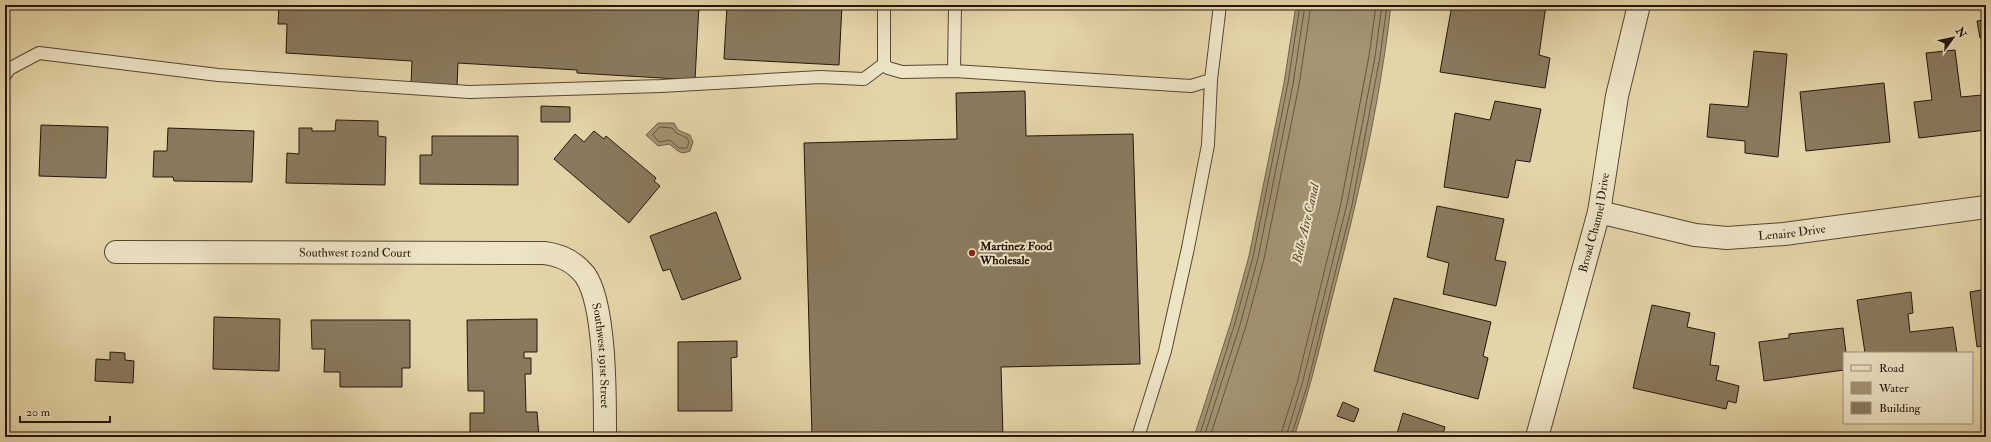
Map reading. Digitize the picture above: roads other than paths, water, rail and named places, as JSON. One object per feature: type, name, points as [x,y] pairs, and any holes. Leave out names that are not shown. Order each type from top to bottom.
[{"type":"street","name":"Broad Channel Drive","points":[[1537,437],[1599,212],[1616,96],[1639,5]]},
{"type":"street","name":"Lenaire Drive","points":[[1599,212],[1695,235],[1727,238],[1784,234],[1986,207]]},
{"type":"street","name":"Southwest 102nd Court","points":[[116,252],[544,252],[567,259],[586,277]]},
{"type":"street","name":"Southwest 191st Street","points":[[586,277],[591,288],[600,323],[605,395],[605,437]]},
{"type":"lane","points":[[884,5],[884,64],[888,68],[902,72],[954,71],[1191,86],[1211,80]]},
{"type":"lane","points":[[954,71],[955,5]]},
{"type":"lane","points":[[1138,437],[1165,351],[1208,145],[1211,80],[1220,5]]},
{"type":"lane","points":[[5,74],[9,69],[39,53],[218,75],[469,92],[661,86],[820,76],[864,79],[884,64]]},
{"type":"water","name":"Belle Aire Canal","points":[[1296,5],[1391,5],[1381,78],[1351,222],[1315,366],[1294,437],[1194,437],[1231,322],[1249,256],[1284,83]]},
{"type":"water","points":[[658,123],[674,123],[678,130],[690,135],[693,142],[690,151],[683,153],[669,144],[658,146],[646,135]]},
{"type":"place","name":"Martinez Food Wholesale","points":[[972,253]]}]
